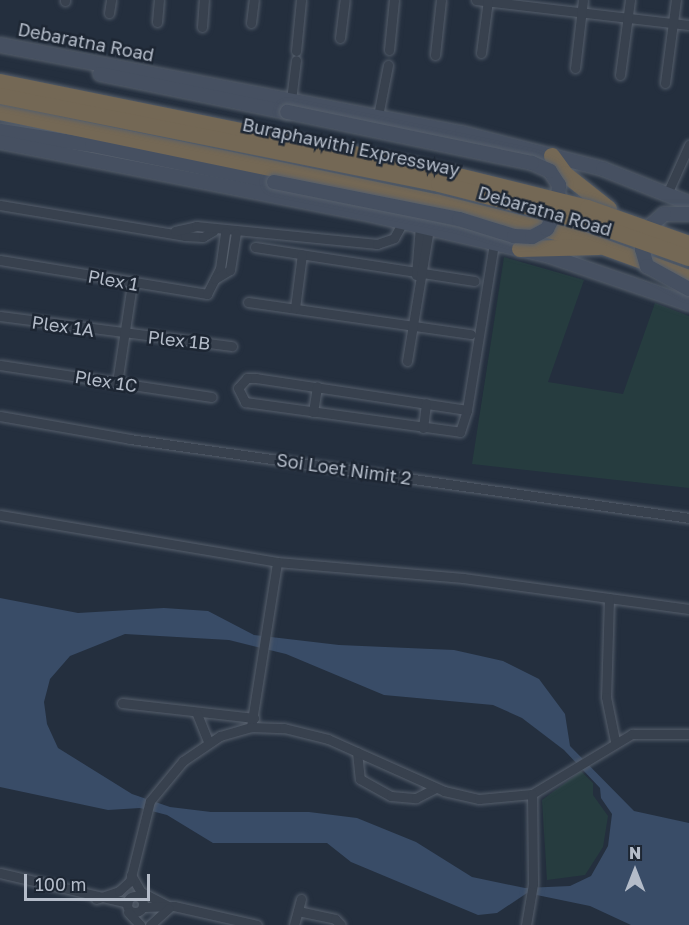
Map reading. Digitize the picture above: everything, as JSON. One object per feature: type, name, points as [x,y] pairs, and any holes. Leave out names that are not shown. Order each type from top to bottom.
[{"type":"highway","name":"Debaratna Road","points":[[0,77],[443,167],[609,209],[689,238]]},
{"type":"highway","name":"Buraphawithi Expressway","points":[[0,82],[442,172],[588,208],[689,244]]},
{"type":"highway","name":"Buraphawithi Expressway","points":[[0,96],[439,184],[584,221],[689,258]]},
{"type":"highway","points":[[0,104],[437,192],[582,228],[689,266]]},
{"type":"highway","name":"Debaratna Road","points":[[0,112],[436,202],[603,247],[689,278]]},
{"type":"highway","points":[[552,156],[564,174],[609,209]]},
{"type":"highway","points":[[520,249],[603,247]]},
{"type":"main road","points":[[0,131],[92,145],[459,219],[514,236],[532,237],[547,228],[557,209],[560,185],[550,171],[532,163],[289,106],[87,71],[6,46]]},
{"type":"main road","points":[[289,106],[378,116],[552,156],[689,203]]},
{"type":"main road","points":[[0,142],[404,222],[520,249],[689,304]]},
{"type":"main road","points":[[689,214],[664,214],[648,228],[642,249],[647,266],[689,289]]},
{"type":"street","points":[[109,13],[111,0]]},
{"type":"street","points":[[157,22],[159,0]]},
{"type":"street","points":[[202,27],[204,0]]},
{"type":"street","points":[[251,23],[254,0]]},
{"type":"street","points":[[289,106],[301,0]]},
{"type":"street","points":[[340,38],[345,0]]},
{"type":"street","points":[[389,50],[394,0]]},
{"type":"street","points":[[435,55],[441,0]]},
{"type":"street","points":[[476,0],[536,3],[582,12],[689,25]]},
{"type":"street","points":[[574,68],[583,0]]},
{"type":"street","points":[[621,75],[630,0]]},
{"type":"street","points":[[664,83],[676,0]]},
{"type":"street","points":[[482,53],[488,1]]},
{"type":"street","points":[[378,116],[388,65]]},
{"type":"street","points":[[667,194],[689,145]]},
{"type":"street","points":[[0,205],[175,231],[213,231],[377,244],[394,238],[404,222]]},
{"type":"street","points":[[407,361],[424,227]]},
{"type":"street","points":[[215,279],[225,232]]},
{"type":"street","points":[[215,279],[230,270],[236,233]]},
{"type":"street","points":[[467,410],[317,386],[247,378],[238,388],[245,402],[460,432],[467,410],[494,243]]},
{"type":"street","points":[[255,247],[418,275],[474,281]]},
{"type":"street","points":[[295,308],[302,254]]},
{"type":"street","name":"Plex 1","points":[[0,260],[132,284],[207,294],[215,279]]},
{"type":"street","points":[[117,383],[127,335],[132,284]]},
{"type":"street","points":[[248,302],[471,334]]},
{"type":"street","name":"Plex 1A","points":[[0,316],[127,335]]},
{"type":"street","name":"Plex 1B","points":[[127,335],[232,346]]},
{"type":"street","name":"Plex 1C","points":[[0,365],[212,397]]},
{"type":"street","points":[[313,412],[317,386]]},
{"type":"street","points":[[423,428],[426,403]]},
{"type":"street","name":"Soi Loet Nimit 2","points":[[0,416],[130,439],[689,518]]},
{"type":"street","points":[[0,515],[277,562],[463,578],[689,609]]},
{"type":"street","points":[[253,723],[277,562]]},
{"type":"street","points":[[609,598],[606,697],[615,741]]},
{"type":"street","points":[[122,703],[297,730],[357,752],[436,788],[479,799],[532,794],[615,741],[650,732],[689,734]]},
{"type":"street","points":[[197,714],[209,742]]},
{"type":"street","points":[[130,900],[131,878],[140,827],[153,797],[183,761],[209,742],[253,723]]},
{"type":"street","points":[[357,752],[360,778],[391,796],[416,798],[436,788]]},
{"type":"street","points":[[526,925],[533,884],[532,794]]},
{"type":"street","points":[[0,873],[96,899],[141,899],[140,925]]},
{"type":"street","points":[[96,899],[119,891],[131,878]]},
{"type":"street","points":[[131,878],[141,892],[172,906],[257,925]]},
{"type":"street","points":[[294,925],[301,899]]},
{"type":"street","points":[[107,900],[131,914],[140,925]]},
{"type":"street","points":[[141,909],[172,906]]},
{"type":"street","points":[[150,925],[160,912],[172,906]]},
{"type":"street","points":[[298,911],[335,919],[341,925]]},
{"type":"green space","points":[[504,257],[584,280],[548,382],[623,394],[655,303],[689,316],[689,488],[472,464]]},
{"type":"green space","points":[[581,771],[593,783],[593,795],[608,816],[603,847],[585,875],[547,880],[542,800]]},
{"type":"water","points":[[0,598],[78,613],[164,608],[208,611],[254,635],[339,645],[454,650],[503,661],[539,679],[565,714],[570,746],[634,811],[689,823],[689,925],[631,925],[590,906],[527,893],[497,913],[478,915],[351,862],[327,843],[213,843],[167,815],[140,808],[108,810],[0,787]],"holes":[[[125,634],[229,640],[286,654],[384,695],[493,705],[522,718],[564,750],[600,788],[601,798],[612,814],[608,846],[591,876],[570,886],[525,888],[472,877],[416,842],[357,818],[309,812],[211,812],[170,807],[132,794],[58,748],[47,724],[44,702],[50,679],[70,656]]]}]
